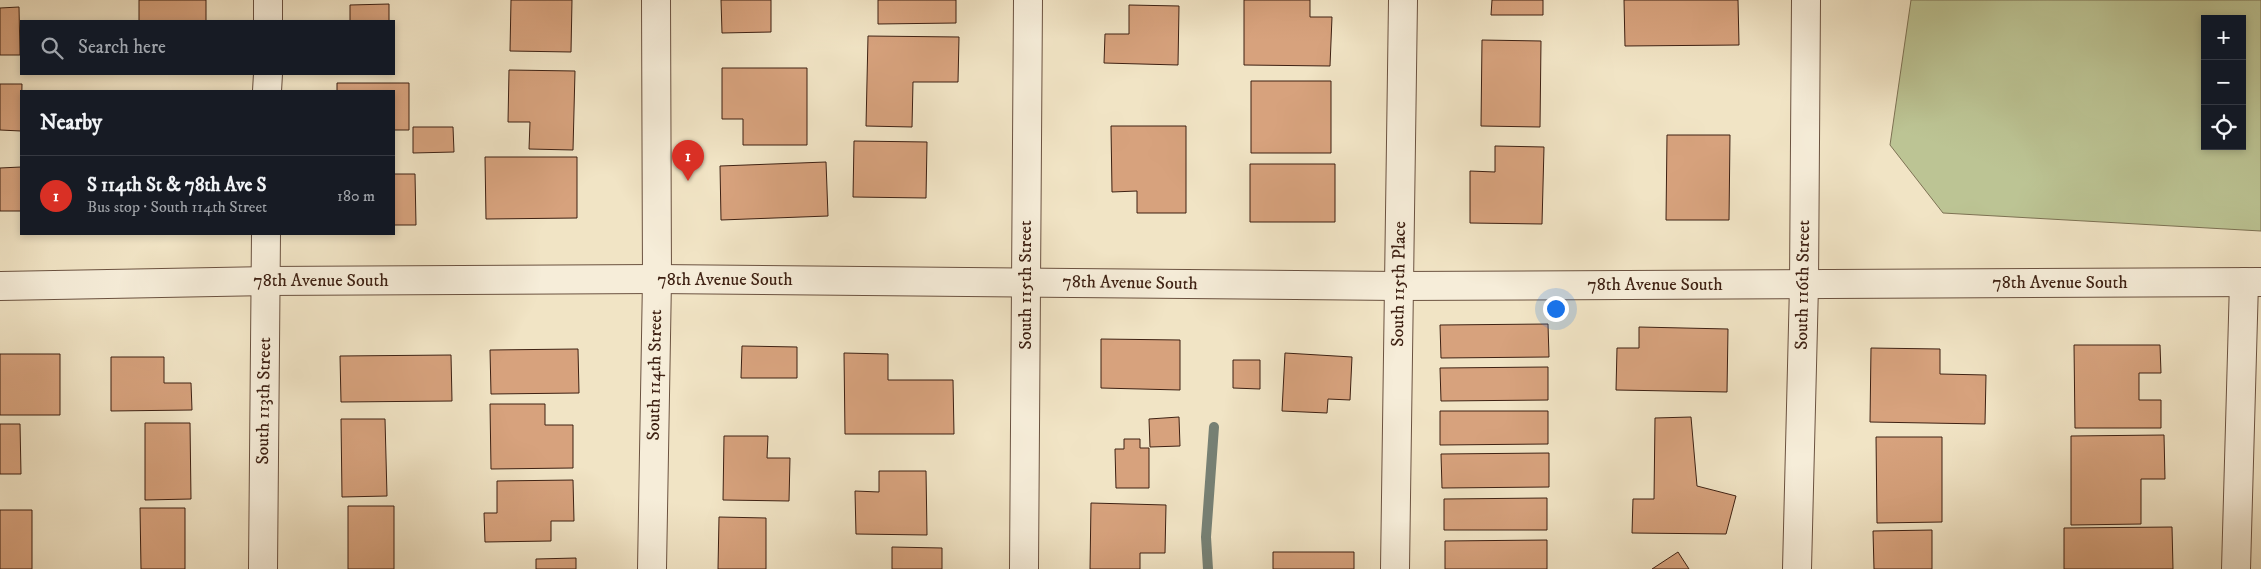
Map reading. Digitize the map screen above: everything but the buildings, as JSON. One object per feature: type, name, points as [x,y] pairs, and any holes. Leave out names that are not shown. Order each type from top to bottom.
[{"type":"street","points":[[268,0],[268,20]]},
{"type":"street","name":"South 114th Street","points":[[652,569],[657,280],[656,0]]},
{"type":"street","name":"South 115th Street","points":[[1024,569],[1028,0]]},
{"type":"street","name":"South 115th Place","points":[[1395,569],[1403,0]]},
{"type":"street","name":"South 116th Street","points":[[1797,569],[1804,285],[1806,0]]},
{"type":"street","points":[[268,75],[268,90]]},
{"type":"street","name":"South 113th Street","points":[[263,569],[266,235]]},
{"type":"street","name":"78th Avenue South","points":[[0,286],[266,281],[657,280],[1398,286],[2253,282]]},
{"type":"street","points":[[2236,569],[2253,282]]},
{"type":"green space","points":[[1911,0],[2261,0],[2261,231],[1943,213],[1890,145]]},
{"type":"waterway","points":[[1208,569],[1206,537],[1214,427]]},
{"type":"place","name":"S 114th St & 78th Ave S","points":[[688,181]]}]
